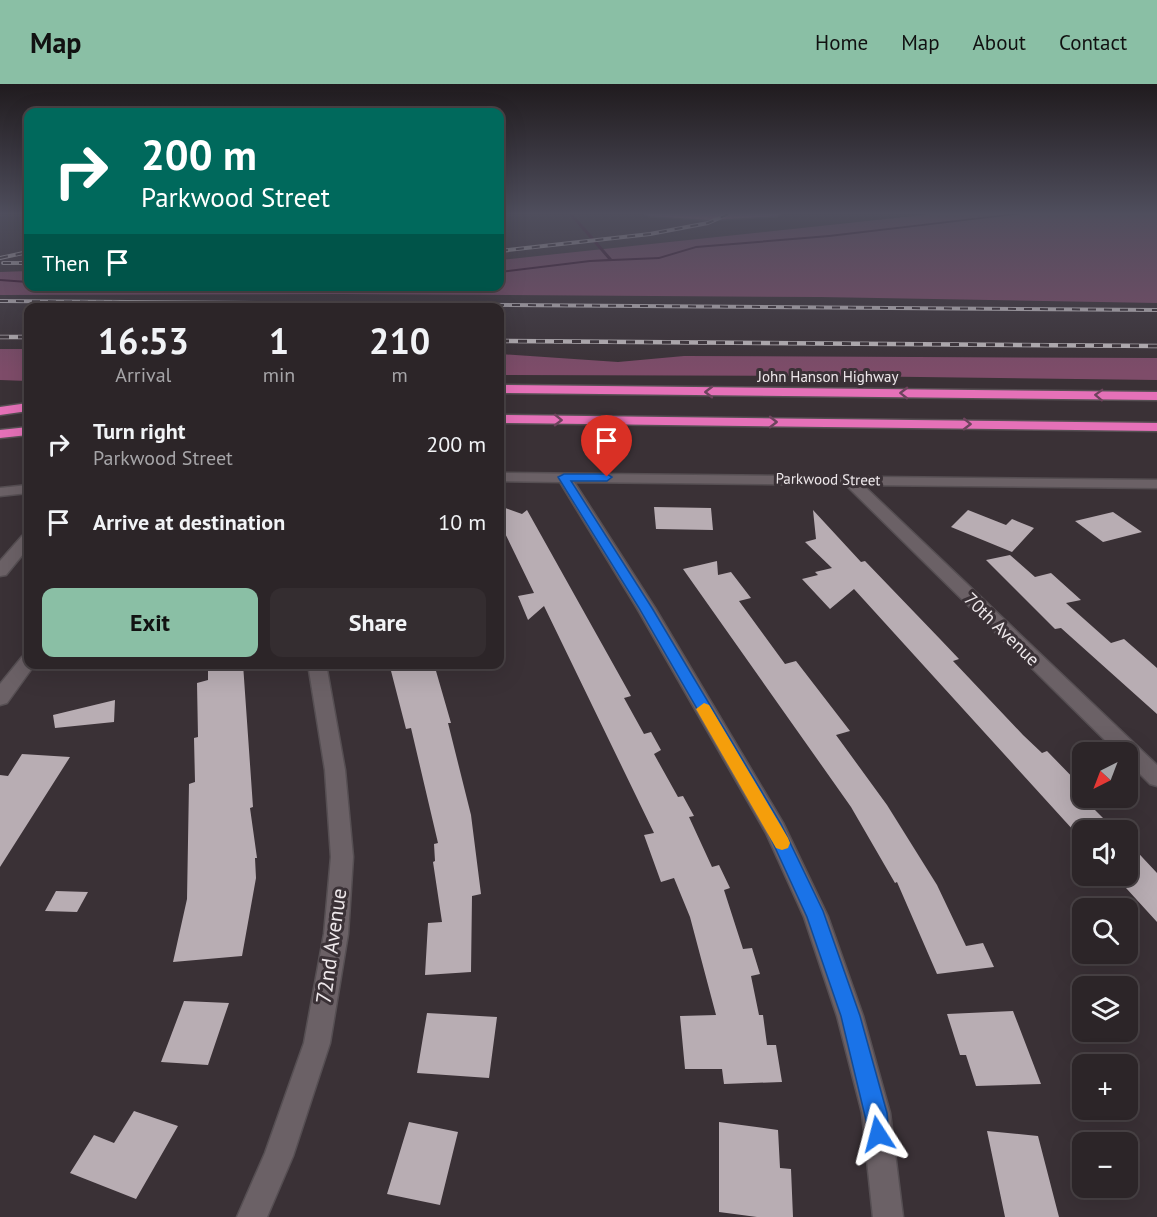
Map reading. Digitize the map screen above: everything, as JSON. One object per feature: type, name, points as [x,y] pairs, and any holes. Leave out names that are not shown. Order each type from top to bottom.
[{"type":"highway","name":"John Hanson Highway","points":[[504,389],[1157,396]]},
{"type":"highway","points":[[0,411],[24,408]]},
{"type":"highway","points":[[504,419],[1157,427]]},
{"type":"highway","points":[[0,434],[24,431]]},
{"type":"street","name":"Parkwood Street","points":[[504,477],[1150,484]]},
{"type":"street","points":[[564,477],[646,608],[775,829],[816,916],[850,1016],[876,1113],[888,1217]]},
{"type":"street","name":"70th Avenue","points":[[848,479],[1157,778]]},
{"type":"street","points":[[1150,484],[1157,495]]},
{"type":"street","points":[[0,492],[24,489]]},
{"type":"street","points":[[0,571],[24,544]]},
{"type":"street","points":[[0,698],[24,667]]},
{"type":"street","name":"72nd Avenue","points":[[252,1217],[278,1156],[317,1043],[336,934],[341,846],[335,770],[317,669]]},
{"type":"shaded area","points":[[504,266],[1157,266],[1157,303],[820,297],[340,294],[0,295],[0,272],[24,271],[24,291],[504,291]]},
{"type":"shaded area","points":[[0,349],[24,349],[24,381],[0,380]]},
{"type":"shaded area","points":[[504,354],[618,362],[684,356],[1157,358],[1157,380],[504,375]]},
{"type":"building","points":[[504,507],[522,514],[527,510],[631,696],[624,698],[644,734],[651,732],[661,750],[654,754],[678,797],[683,796],[694,816],[689,817],[712,867],[719,865],[730,888],[724,890],[743,949],[752,948],[760,974],[751,976],[759,1015],[763,1015],[767,1045],[776,1045],[782,1082],[724,1084],[722,1069],[685,1069],[680,1016],[716,1015],[690,917],[674,878],[661,882],[644,835],[654,833],[544,606],[528,620],[518,596],[534,593],[504,531]]},
{"type":"building","points":[[654,507],[711,508],[713,530],[656,529]]},
{"type":"building","points":[[813,510],[861,562],[865,561],[959,659],[953,661],[1023,735],[1042,753],[1047,751],[1072,777],[1072,808],[1093,808],[1105,820],[1072,820],[1072,829],[854,589],[830,609],[802,579],[818,575],[815,572],[832,568],[805,542],[816,539]]},
{"type":"building","points":[[968,510],[1006,525],[1012,519],[1034,528],[1012,552],[951,527]]},
{"type":"building","points":[[1113,512],[1142,532],[1103,542],[1075,521]]},
{"type":"building","points":[[1010,555],[1035,577],[1051,573],[1081,600],[1066,603],[1111,643],[1124,639],[1157,668],[1157,714],[1061,628],[1055,629],[986,560]]},
{"type":"building","points":[[717,561],[718,575],[731,572],[751,598],[739,601],[785,664],[796,661],[850,731],[836,735],[887,805],[937,885],[966,946],[983,943],[994,967],[937,974],[897,882],[895,883],[851,807],[683,569]]},
{"type":"building","points":[[208,669],[243,669],[253,807],[250,808],[257,858],[255,858],[256,878],[242,956],[173,962],[187,899],[189,784],[195,782],[194,738],[198,737],[197,683],[208,680]]},
{"type":"building","points":[[391,669],[435,669],[451,723],[448,723],[471,815],[481,894],[472,896],[471,972],[425,975],[428,923],[442,922],[433,862],[435,861],[434,844],[438,843],[411,728],[406,729]]},
{"type":"building","points":[[115,700],[114,722],[55,728],[53,715]]},
{"type":"building","points":[[22,754],[70,757],[0,867],[0,775],[8,776]]},
{"type":"building","points":[[1138,853],[1157,873],[1157,922],[1138,901],[1138,898],[1135,898],[1124,886],[1138,886]]},
{"type":"building","points":[[56,891],[88,892],[77,912],[45,911]]},
{"type":"building","points":[[184,1001],[229,1003],[208,1065],[161,1062]]},
{"type":"building","points":[[1013,1011],[1041,1084],[976,1086],[966,1055],[960,1055],[947,1014]]},
{"type":"building","points":[[427,1013],[497,1017],[489,1078],[417,1073]]},
{"type":"building","points":[[134,1111],[178,1126],[136,1199],[70,1173],[94,1135],[114,1143]]},
{"type":"building","points":[[409,1122],[458,1132],[440,1205],[387,1194]]},
{"type":"building","points":[[719,1122],[778,1130],[780,1168],[791,1169],[793,1217],[757,1217],[719,1212]]},
{"type":"building","points":[[987,1131],[1038,1136],[1059,1217],[1005,1217]]},
{"type":"waterway","points":[[504,272],[550,266]]},
{"type":"waterway","points":[[0,280],[24,282]]},
{"type":"railway","points":[[0,301],[257,303]]},
{"type":"railway","points":[[504,305],[1157,310]]},
{"type":"railway","points":[[0,337],[24,337]]},
{"type":"railway","points":[[504,341],[1157,346]]},
{"type":"slow traffic","points":[[704,709],[782,843]]},
{"type":"route","points":[[607,477],[564,477],[646,608],[775,829],[816,916],[850,1016],[876,1113],[878,1134]]}]
